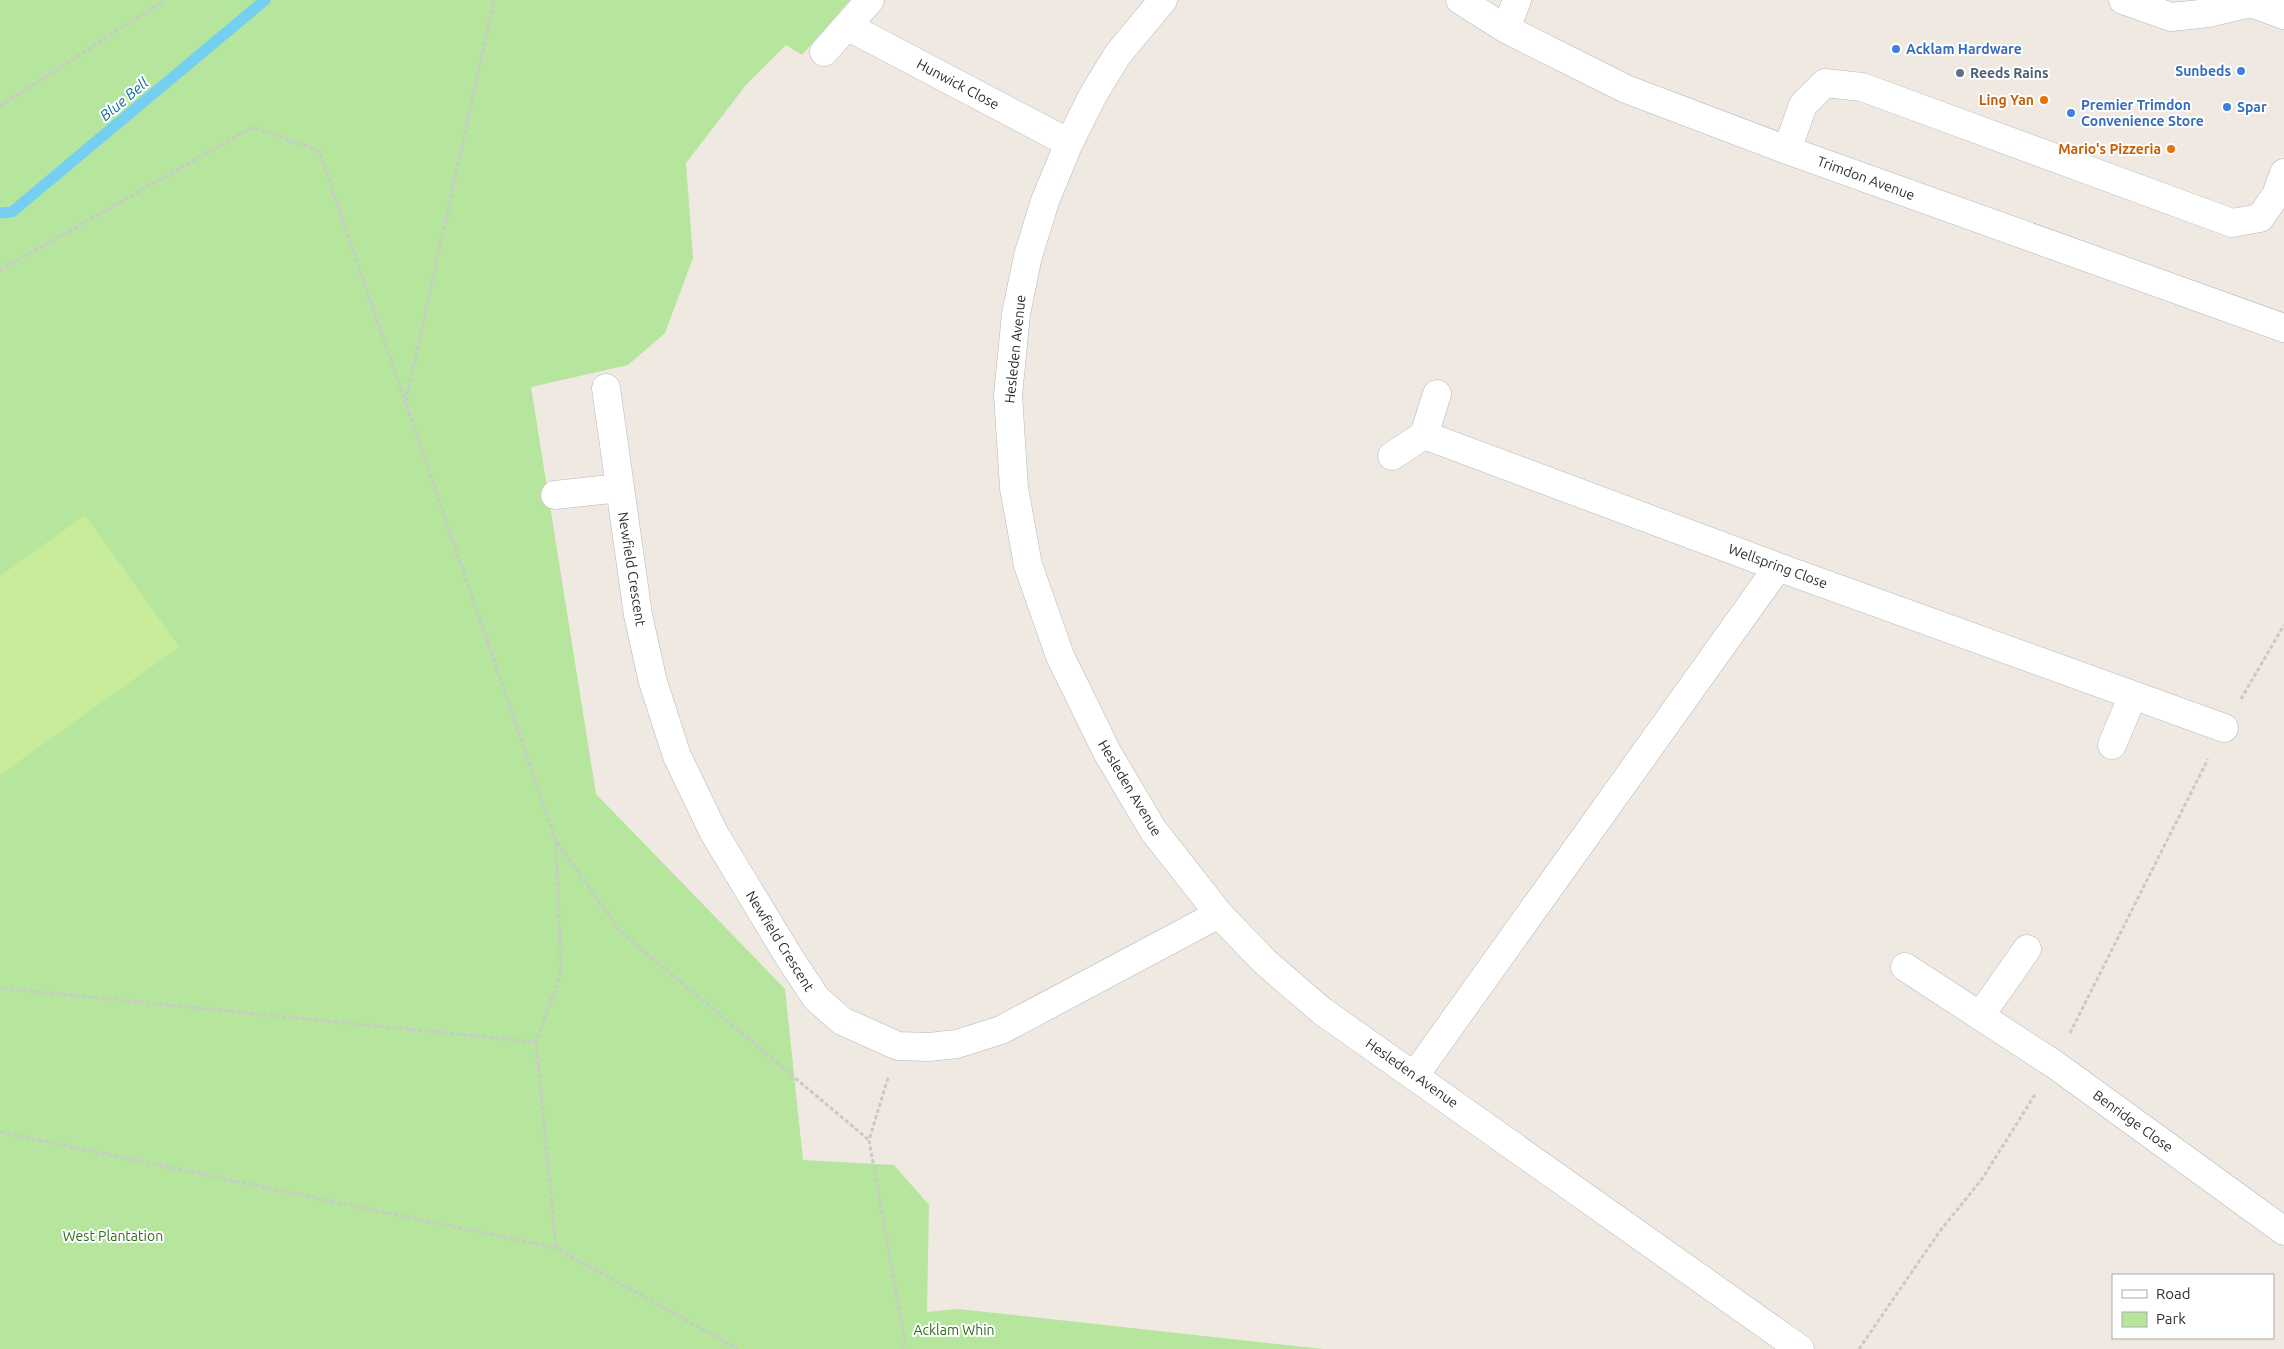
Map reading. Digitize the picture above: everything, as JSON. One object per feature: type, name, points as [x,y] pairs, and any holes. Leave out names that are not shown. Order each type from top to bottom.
[{"type":"street","points":[[824,52],[870,0]]},
{"type":"street","name":"Hesleden Avenue","points":[[1163,0],[1118,54],[1093,95],[1069,143],[1045,201],[1028,256],[1014,332],[1008,405],[1014,488],[1028,565],[1060,656],[1107,752],[1153,830],[1219,914],[1264,961],[1322,1011],[1800,1349]]},
{"type":"street","name":"Trimdon Avenue","points":[[1460,0],[1506,29],[1626,89],[1787,150],[2284,328]]},
{"type":"street","points":[[1506,29],[1517,0]]},
{"type":"street","points":[[2124,0],[2171,17],[2209,13],[2251,3],[2284,15]]},
{"type":"street","name":"Hunwick Close","points":[[847,26],[1069,143]]},
{"type":"street","points":[[1787,150],[1803,105],[1825,83],[1862,87],[2232,223],[2260,218],[2276,195],[2284,173]]},
{"type":"street","name":"Newfield Crescent","points":[[606,388],[638,615],[653,682],[677,756],[714,832],[816,998],[842,1021],[898,1046],[929,1047],[957,1044],[1001,1030],[1219,914]]},
{"type":"street","points":[[1392,456],[1424,435],[1437,394]]},
{"type":"street","name":"Wellspring Close","points":[[1424,435],[1778,567],[2224,728]]},
{"type":"street","points":[[555,495],[620,488]]},
{"type":"street","points":[[1415,1075],[1778,567]]},
{"type":"street","points":[[2112,745],[2133,695]]},
{"type":"street","points":[[1980,1016],[2027,949]]},
{"type":"street","name":"Benridge Close","points":[[1905,967],[2054,1064],[2284,1231]]},
{"type":"path","points":[[0,106],[165,0]]},
{"type":"path","points":[[406,402],[494,0]]},
{"type":"path","points":[[0,270],[253,128],[319,151],[556,841],[621,932],[869,1140]]},
{"type":"path","points":[[1859,1349],[1940,1231],[1982,1179],[2054,1064],[2224,728],[2284,625]]},
{"type":"path","points":[[556,841],[561,974],[536,1042],[556,1248]]},
{"type":"path","points":[[0,988],[536,1042]]},
{"type":"path","points":[[898,1046],[869,1140],[905,1343],[901,1349]]},
{"type":"path","points":[[0,1132],[556,1248],[738,1349]]},
{"type":"green space","points":[[0,0],[850,0],[802,55],[786,45],[746,85],[686,163],[693,258],[665,333],[628,365],[531,387],[596,794],[785,989],[803,1160],[894,1165],[929,1205],[927,1312],[958,1309],[1323,1349],[0,1349]]},
{"type":"green space","points":[[85,515],[179,647],[0,775],[0,576]]},
{"type":"waterway","name":"Blue Bell","points":[[0,213],[12,212],[265,0]]},
{"type":"place","name":"Acklam Hardware","points":[[1896,49]]},
{"type":"place","name":"Sunbeds","points":[[2241,71]]},
{"type":"place","name":"Reeds Rains","points":[[1960,73]]},
{"type":"place","name":"Ling Yan","points":[[2044,100]]},
{"type":"place","name":"Spar","points":[[2227,107]]},
{"type":"place","name":"Premier Trimdon Convenience Store","points":[[2071,113]]},
{"type":"place","name":"Mario's Pizzeria","points":[[2171,149]]},
{"type":"park label","name":"West Plantation","points":[[113,1236]]},
{"type":"park label","name":"Acklam Whin","points":[[954,1330]]}]
